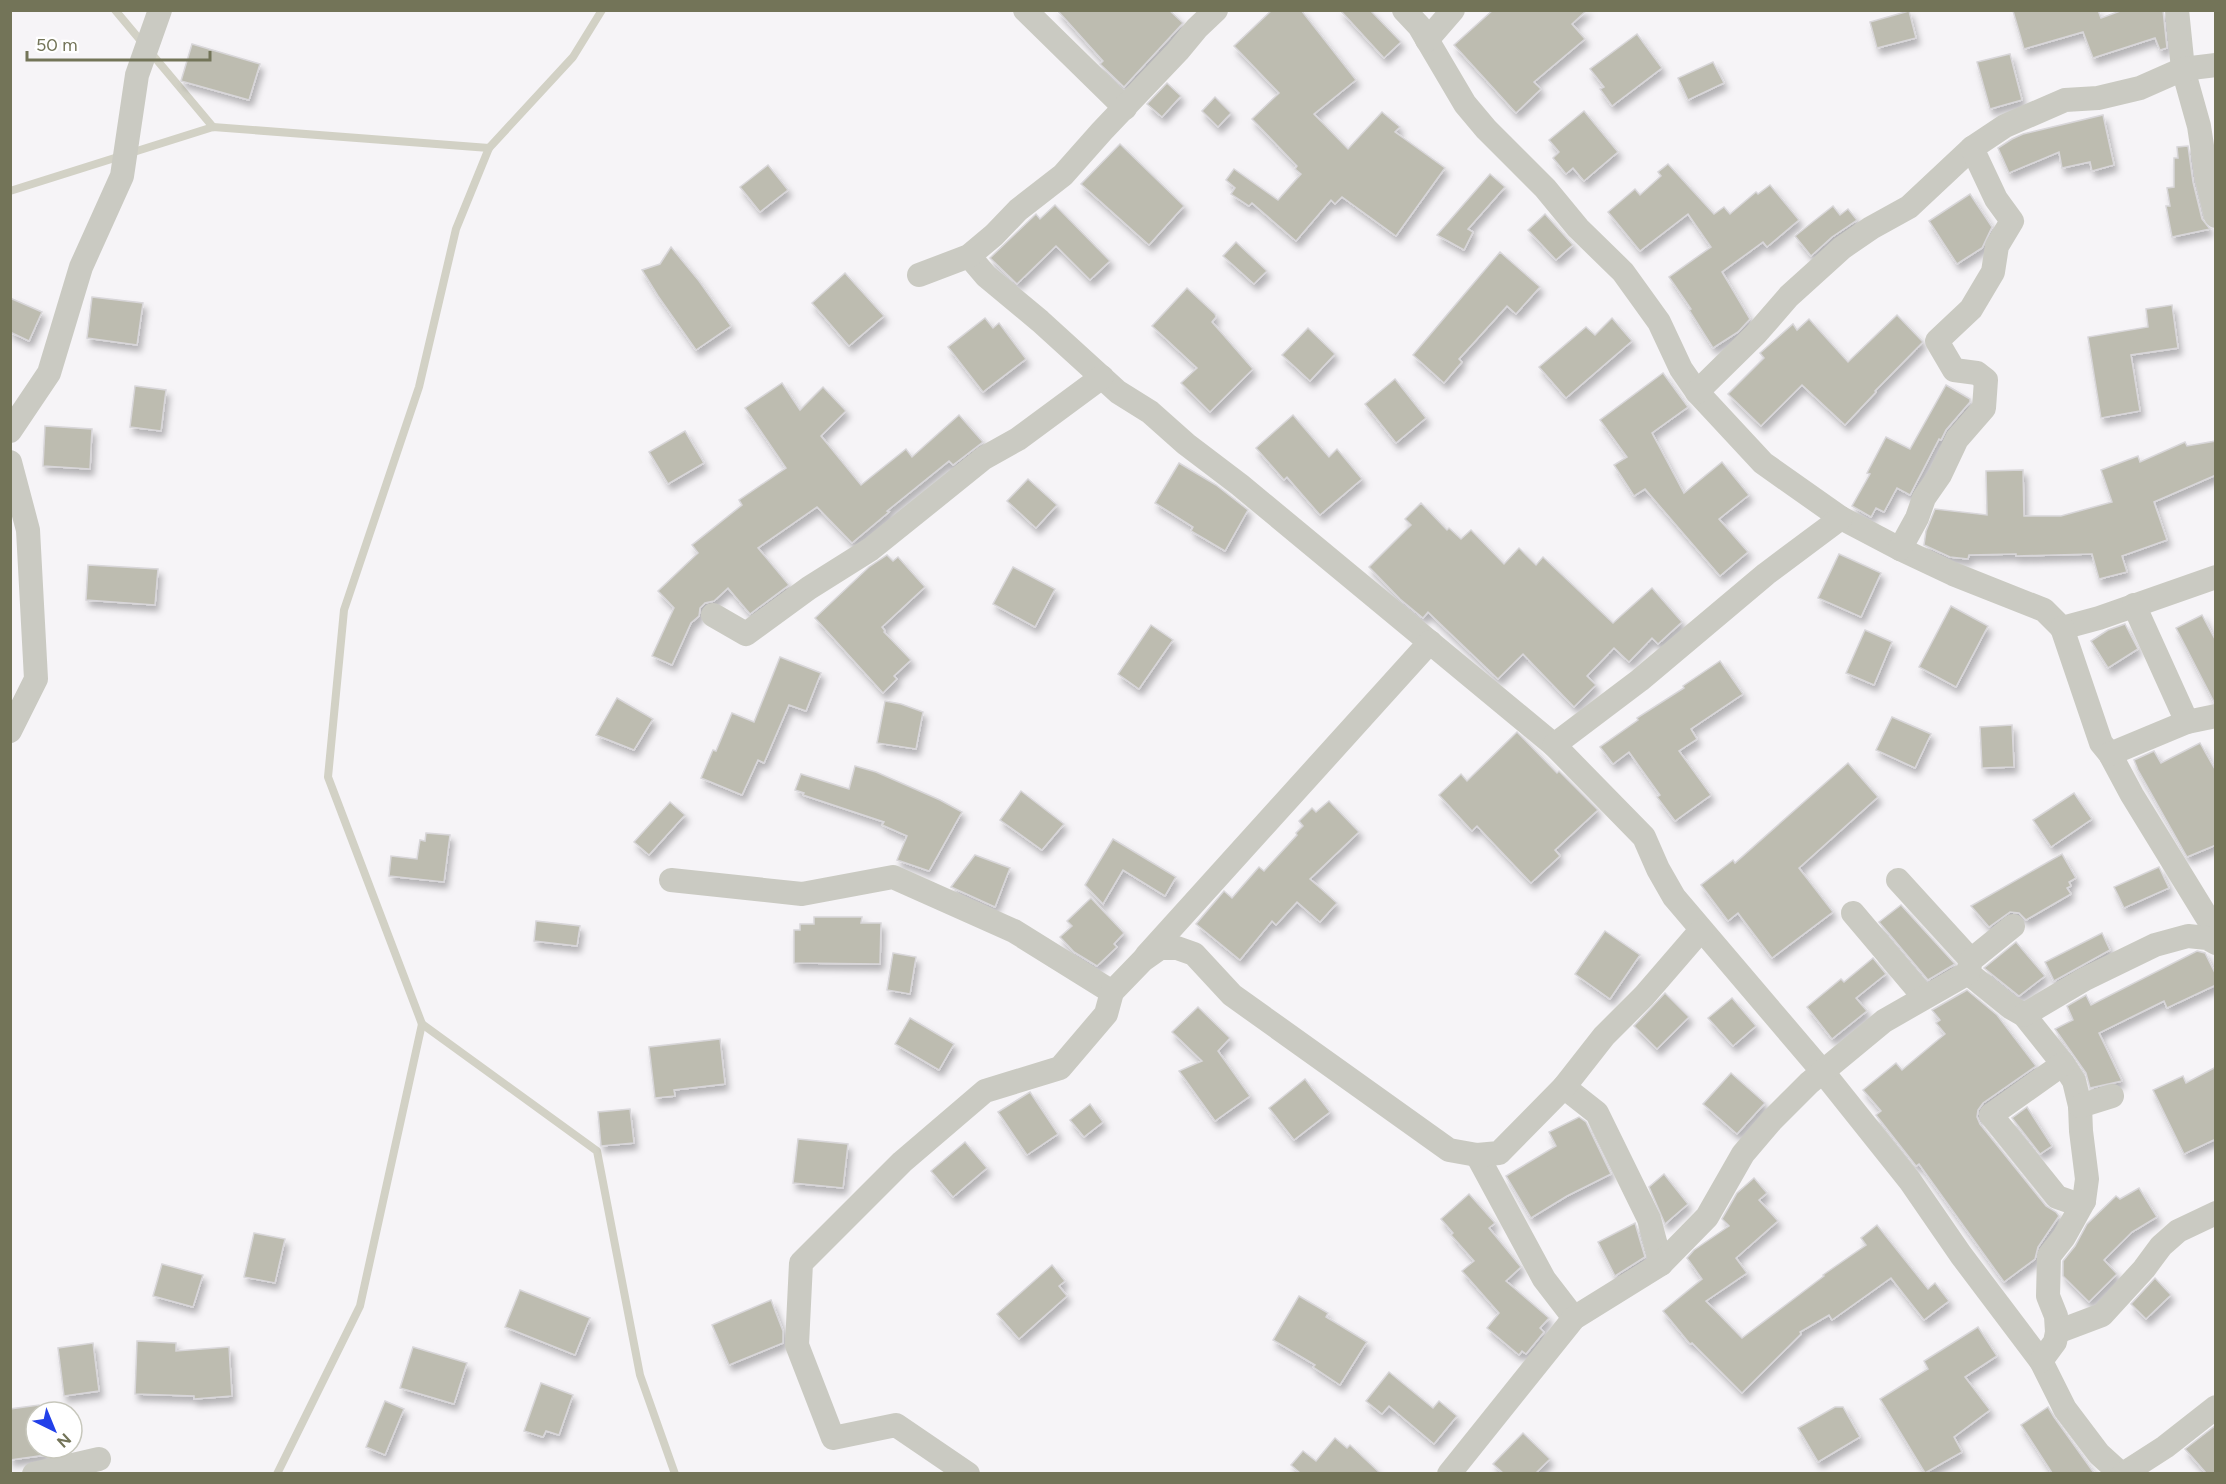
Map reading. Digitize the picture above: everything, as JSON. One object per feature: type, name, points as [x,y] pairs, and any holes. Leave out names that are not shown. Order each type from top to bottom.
[{"type":"street","points":[[1025,10],[1125,108]]},
{"type":"street","points":[[919,275],[969,256],[994,235],[1018,210],[1063,175],[1216,10]]},
{"type":"street","points":[[1404,10],[1419,26],[1465,104],[1486,129],[1545,188],[1578,228],[1623,272],[1659,322],[1681,369],[1697,392],[1763,463],[1841,518],[1953,574],[2044,609],[2062,628],[2101,743],[2110,754],[2132,795],[2216,932]]},
{"type":"street","points":[[1427,40],[1454,10]]},
{"type":"street","points":[[2176,10],[2184,69],[2199,126],[2207,179],[2216,216]]},
{"type":"street","points":[[10,431],[49,373],[81,267],[122,176],[137,75],[159,12]]},
{"type":"street","points":[[1697,392],[1756,334],[1789,297],[1842,248],[1871,228],[1909,207],[1972,148],[2005,126],[2065,100],[2098,98],[2140,88],[2184,69],[2216,65]]},
{"type":"street","points":[[1900,549],[1917,518],[1924,498],[1940,475],[1957,439],[1984,408],[1986,380],[1977,373],[1954,370],[1937,341],[1971,309],[1993,272],[1996,246],[2012,220],[1996,200],[1972,148]]},
{"type":"street","points":[[969,256],[987,276],[1118,392],[1150,412],[1554,745],[1644,837],[1674,897],[1822,1072],[1910,1181],[1961,1256],[2041,1361],[2065,1409],[2099,1454],[2122,1473],[2165,1447],[2216,1407]]},
{"type":"street","points":[[714,615],[746,634],[809,588],[871,549],[984,458],[1018,439],[1102,377]]},
{"type":"street","points":[[10,462],[28,530],[36,679],[10,731]]},
{"type":"street","points":[[1554,745],[1640,680],[1766,574],[1841,518]]},
{"type":"street","points":[[2062,628],[2216,577]]},
{"type":"street","points":[[2134,605],[2187,722]]},
{"type":"street","points":[[968,1473],[896,1425],[833,1438],[797,1345],[801,1263],[902,1162],[985,1090],[1060,1068],[1106,1014],[1112,992],[1430,642]]},
{"type":"street","points":[[2110,754],[2187,722],[2216,716]]},
{"type":"street","points":[[671,880],[802,894],[893,877],[1014,931],[1112,992]]},
{"type":"street","points":[[1898,880],[1970,966],[2010,1007],[2025,1016],[2074,1081],[2080,1106],[2087,1179],[2084,1201],[2064,1237],[2049,1256],[2048,1296],[2056,1316],[2057,1332],[2055,1342],[2041,1361]]},
{"type":"street","points":[[1853,913],[1924,997]]},
{"type":"street","points":[[1449,1473],[1574,1318],[1661,1264],[1707,1217],[1743,1154],[1772,1120],[1822,1072],[1884,1021],[1970,966],[2013,926]]},
{"type":"street","points":[[1143,960],[1160,948],[1177,948],[1194,954],[1232,996],[1449,1150],[1477,1155],[1499,1153],[1564,1087],[1604,1036],[1644,996],[1701,930]]},
{"type":"street","points":[[2025,1016],[2085,979],[2155,945],[2188,936],[2208,938],[2216,943]]},
{"type":"street","points":[[2063,1064],[1991,1115],[2057,1197],[2074,1203],[2084,1201]]},
{"type":"street","points":[[1564,1087],[1597,1113],[1649,1219],[1661,1264]]},
{"type":"street","points":[[2080,1106],[2112,1096]]},
{"type":"street","points":[[1477,1155],[1544,1280],[1574,1318]]},
{"type":"street","points":[[2057,1332],[2102,1315],[2144,1269],[2161,1246],[2178,1231],[2216,1213]]},
{"type":"street","points":[[34,1473],[99,1459]]},
{"type":"building","points":[[1057,10],[1169,10],[1183,23],[1124,87],[1100,64],[1103,61]]},
{"type":"building","points":[[1272,10],[1301,10],[1356,80],[1314,114],[1348,149],[1382,112],[1400,127],[1395,132],[1445,168],[1396,236],[1342,197],[1335,204],[1331,200],[1296,241],[1252,203],[1249,206],[1231,194],[1235,188],[1226,180],[1234,169],[1278,200],[1301,174],[1295,169],[1297,166],[1252,119],[1279,93],[1234,46]]},
{"type":"building","points":[[1340,10],[1370,10],[1401,42],[1384,58]]},
{"type":"building","points":[[1493,10],[1587,10],[1572,24],[1585,39],[1534,82],[1541,89],[1516,113],[1454,45]]},
{"type":"building","points":[[2098,10],[2101,18],[2123,10],[2163,10],[2167,48],[2160,50],[2155,38],[2093,58],[2083,32],[2024,49],[2013,11]]},
{"type":"building","points":[[1909,11],[1916,38],[1877,48],[1870,22]]},
{"type":"building","points":[[1637,34],[1662,68],[1612,106],[1600,89],[1604,87],[1590,69]]},
{"type":"building","points":[[192,44],[260,64],[249,100],[181,81]]},
{"type":"building","points":[[2010,54],[2022,100],[1990,109],[1977,62]]},
{"type":"building","points":[[1713,62],[1724,83],[1688,100],[1678,78]]},
{"type":"building","points":[[1167,83],[1181,96],[1162,117],[1147,104]]},
{"type":"building","points":[[1215,97],[1231,113],[1218,127],[1202,111]]},
{"type":"building","points":[[1584,111],[1618,152],[1584,181],[1573,168],[1566,174],[1553,158],[1559,152],[1549,140]]},
{"type":"building","points":[[2103,115],[2114,165],[2092,171],[2090,162],[2062,168],[2059,152],[2009,173],[1998,148],[2012,139],[2023,134]]},
{"type":"building","points":[[1120,144],[1184,206],[1149,245],[1081,184]]},
{"type":"building","points":[[2188,146],[2193,182],[2202,219],[2210,229],[2172,237],[2166,206],[2170,206],[2167,188],[2174,187],[2174,158],[2178,158],[2177,147]]},
{"type":"building","points":[[1668,164],[1714,214],[1724,207],[1730,214],[1756,192],[1758,194],[1770,185],[1799,220],[1767,247],[1763,242],[1722,272],[1750,319],[1738,332],[1713,348],[1689,310],[1691,309],[1669,277],[1711,247],[1688,214],[1640,251],[1608,212],[1635,189],[1640,195],[1661,176],[1658,172]]},
{"type":"building","points":[[768,165],[788,190],[760,212],[740,187]]},
{"type":"building","points":[[1490,174],[1505,187],[1468,229],[1473,232],[1464,250],[1437,235]]},
{"type":"building","points":[[1970,194],[1992,227],[1982,248],[1957,264],[1929,221]]},
{"type":"building","points":[[1055,205],[1110,261],[1090,280],[1056,246],[1017,284],[990,258],[1036,214],[1040,219]]},
{"type":"building","points":[[1833,206],[1840,215],[1848,209],[1857,220],[1832,237],[1811,256],[1795,236]]},
{"type":"building","points":[[1545,214],[1573,245],[1556,260],[1528,230]]},
{"type":"building","points":[[1236,242],[1267,271],[1254,284],[1223,256]]},
{"type":"building","points":[[671,247],[731,326],[696,350],[642,270],[660,264]]},
{"type":"building","points":[[1500,252],[1540,287],[1516,314],[1507,306],[1459,359],[1462,362],[1444,383],[1413,355]]},
{"type":"building","points":[[845,273],[884,316],[849,346],[812,303]]},
{"type":"building","points":[[1187,288],[1215,314],[1216,317],[1212,322],[1253,369],[1210,412],[1181,383],[1197,368],[1152,326]]},
{"type":"building","points":[[92,297],[143,303],[137,345],[87,338]]},
{"type":"building","points":[[10,298],[42,312],[29,341],[10,332]]},
{"type":"building","points":[[2172,305],[2178,348],[2131,355],[2140,411],[2101,418],[2088,337],[2148,327],[2146,309]]},
{"type":"building","points":[[1897,315],[1923,342],[1845,425],[1802,385],[1761,426],[1728,394],[1764,358],[1760,353],[1793,324],[1797,330],[1809,319],[1848,362]]},
{"type":"building","points":[[985,318],[993,328],[999,323],[1026,359],[983,392],[948,347]]},
{"type":"building","points":[[1612,318],[1632,341],[1566,398],[1539,367],[1586,327],[1595,335]]},
{"type":"building","points":[[1308,328],[1335,354],[1310,381],[1282,355]]},
{"type":"building","points":[[1663,373],[1688,407],[1652,433],[1684,493],[1722,462],[1749,495],[1719,519],[1748,552],[1720,576],[1645,489],[1634,496],[1614,465],[1627,457],[1600,420]]},
{"type":"building","points":[[1395,379],[1426,418],[1396,443],[1365,404]]},
{"type":"building","points":[[782,383],[800,410],[823,387],[846,411],[821,436],[861,485],[906,449],[912,457],[959,415],[983,442],[953,465],[949,461],[887,511],[889,512],[852,543],[817,507],[758,548],[789,585],[750,614],[728,588],[714,601],[705,603],[700,608],[699,616],[691,623],[672,665],[652,656],[674,608],[658,591],[698,553],[692,545],[742,505],[739,500],[786,468],[745,408]]},
{"type":"building","points":[[1946,385],[1970,399],[1970,402],[1946,430],[1941,440],[1939,439],[1910,495],[1897,488],[1884,512],[1876,508],[1871,517],[1852,506],[1870,474],[1867,473],[1886,437],[1910,449]]},
{"type":"building","points":[[135,386],[166,390],[161,431],[130,427]]},
{"type":"building","points":[[1293,415],[1329,457],[1337,449],[1362,479],[1320,515],[1287,477],[1284,480],[1256,448]]},
{"type":"building","points":[[45,426],[92,429],[90,469],[43,466]]},
{"type":"building","points":[[685,431],[704,463],[668,484],[649,452]]},
{"type":"building","points":[[2216,441],[2216,475],[2154,502],[2167,540],[2122,556],[2127,572],[2099,579],[2092,554],[1969,555],[1968,559],[1950,557],[1924,545],[1926,531],[1935,509],[1987,515],[1986,471],[2023,470],[2024,516],[2061,516],[2112,502],[2101,470],[2138,456],[2140,462],[2185,442],[2187,446]]},
{"type":"building","points":[[1179,463],[1216,485],[1248,510],[1225,551],[1191,531],[1193,527],[1155,503]]},
{"type":"building","points":[[1028,479],[1057,505],[1036,528],[1007,501]]},
{"type":"building","points":[[1421,503],[1447,530],[1449,528],[1461,539],[1471,530],[1504,564],[1519,548],[1536,565],[1543,557],[1613,623],[1652,588],[1682,622],[1658,644],[1652,638],[1629,662],[1614,648],[1587,676],[1596,685],[1574,707],[1523,654],[1498,679],[1428,612],[1423,618],[1400,599],[1369,567],[1411,525],[1405,519]]},
{"type":"building","points":[[1839,554],[1881,573],[1861,617],[1818,598]]},
{"type":"building","points":[[887,555],[893,561],[898,557],[925,587],[882,627],[911,660],[894,676],[897,679],[883,693],[815,618],[869,567]]},
{"type":"building","points":[[88,565],[158,569],[155,605],[86,600]]},
{"type":"building","points":[[1013,567],[1055,589],[1035,627],[993,604]]},
{"type":"building","points":[[1951,606],[1988,626],[1956,687],[1919,667]]},
{"type":"building","points":[[2202,615],[2216,641],[2216,702],[2176,628]]},
{"type":"building","points":[[2125,624],[2138,649],[2108,668],[2091,641],[2108,630]]},
{"type":"building","points":[[1151,625],[1173,640],[1139,689],[1118,674]]},
{"type":"building","points":[[1865,630],[1892,642],[1874,685],[1846,673]]},
{"type":"building","points":[[780,657],[821,673],[806,711],[789,705],[764,763],[758,760],[742,795],[701,778],[713,750],[716,751],[732,713],[754,722]]},
{"type":"building","points":[[1720,661],[1743,694],[1691,729],[1697,739],[1679,751],[1711,795],[1675,821],[1657,797],[1660,795],[1629,752],[1613,764],[1600,747],[1638,720],[1637,718],[1684,688],[1683,686]]},
{"type":"building","points":[[617,698],[653,719],[634,750],[596,735]]},
{"type":"building","points":[[885,701],[923,712],[916,749],[877,743]]},
{"type":"building","points":[[1892,717],[1931,734],[1915,768],[1876,750]]},
{"type":"building","points":[[2012,725],[2014,767],[1982,768],[1980,727]]},
{"type":"building","points":[[1517,732],[1598,810],[1555,850],[1560,856],[1531,883],[1477,826],[1472,831],[1439,795],[1461,774],[1467,781]]},
{"type":"building","points":[[2200,743],[2216,771],[2216,845],[2187,857],[2134,760],[2154,751],[2161,763]]},
{"type":"building","points":[[1848,763],[1878,797],[1799,868],[1833,912],[1772,958],[1738,913],[1728,921],[1701,885],[1733,860],[1735,863]]},
{"type":"building","points":[[855,766],[876,772],[962,812],[929,871],[897,860],[907,836],[882,825],[884,822],[803,795],[804,793],[795,790],[801,774],[849,789]]},
{"type":"building","points":[[1021,791],[1064,824],[1042,850],[1000,820]]},
{"type":"building","points":[[2074,793],[2092,819],[2051,847],[2033,820]]},
{"type":"building","points":[[1329,801],[1359,832],[1310,879],[1337,903],[1320,922],[1297,902],[1276,925],[1272,921],[1240,960],[1196,924],[1224,891],[1232,898],[1259,867],[1264,871],[1297,835],[1296,833],[1303,826],[1299,821],[1312,808],[1316,812]]},
{"type":"building","points":[[670,802],[685,815],[649,855],[634,842]]},
{"type":"building","points":[[426,833],[450,835],[444,882],[389,876],[391,856],[417,859],[420,840],[425,841]]},
{"type":"building","points":[[1113,839],[1176,877],[1165,896],[1123,870],[1103,904],[1085,885]]},
{"type":"building","points":[[2062,854],[2076,878],[2069,882],[2071,886],[2067,888],[2071,894],[2026,920],[2019,913],[2010,912],[1989,927],[1971,906]]},
{"type":"building","points":[[975,855],[1010,868],[995,907],[951,887]]},
{"type":"building","points":[[2159,867],[2169,888],[2124,908],[2114,887]]},
{"type":"building","points":[[1091,898],[1124,933],[1114,944],[1117,947],[1097,966],[1074,952],[1060,937],[1072,926],[1067,921]]},
{"type":"building","points":[[1901,905],[1955,964],[1928,980],[1879,922]]},
{"type":"building","points":[[814,917],[862,917],[861,923],[881,923],[880,964],[794,963],[794,930],[800,930],[800,924],[814,924]]},
{"type":"building","points":[[536,921],[580,926],[577,946],[534,941]]},
{"type":"building","points":[[1605,931],[1640,955],[1610,999],[1575,974]]},
{"type":"building","points":[[2102,933],[2110,950],[2054,981],[2045,962]]},
{"type":"building","points":[[2016,942],[2045,976],[2019,996],[1984,968]]},
{"type":"building","points":[[2197,951],[2205,953],[2216,975],[2216,985],[2167,1008],[2164,1001],[2099,1033],[2122,1081],[2090,1088],[2086,1073],[2055,1029],[2073,1020],[2067,1006],[2086,995],[2091,1005]]},
{"type":"building","points":[[893,953],[916,957],[910,994],[887,990]]},
{"type":"building","points":[[1873,958],[1886,974],[1856,998],[1867,1011],[1832,1039],[1807,1007],[1841,979],[1844,982]]},
{"type":"building","points":[[1967,990],[1997,1015],[2036,1066],[1983,1103],[1978,1110],[1977,1117],[1980,1124],[2046,1206],[2059,1216],[2038,1247],[2035,1259],[2004,1282],[1919,1164],[1916,1166],[1876,1115],[1881,1111],[1863,1090],[1896,1063],[1902,1070],[1945,1034],[1936,1023],[1940,1020],[1932,1010]]},
{"type":"building","points":[[1665,993],[1689,1017],[1657,1049],[1634,1026]]},
{"type":"building","points":[[1732,998],[1756,1026],[1733,1046],[1708,1018]]},
{"type":"building","points":[[1198,1007],[1230,1038],[1218,1051],[1250,1096],[1215,1121],[1179,1071],[1202,1061],[1172,1032]]},
{"type":"building","points":[[910,1018],[954,1044],[939,1070],[895,1044]]},
{"type":"building","points":[[720,1039],[725,1084],[674,1090],[675,1096],[655,1098],[649,1047]]},
{"type":"building","points":[[2216,1067],[2216,1139],[2184,1154],[2153,1090],[2183,1076],[2186,1083]]},
{"type":"building","points":[[1731,1073],[1765,1103],[1737,1134],[1703,1104]]},
{"type":"building","points":[[1305,1079],[1330,1112],[1294,1140],[1269,1108]]},
{"type":"building","points":[[1030,1092],[1058,1134],[1027,1155],[998,1112]]},
{"type":"building","points":[[1090,1104],[1103,1122],[1084,1137],[1070,1120]]},
{"type":"building","points":[[2027,1107],[2052,1146],[2040,1154],[2012,1118]]},
{"type":"building","points":[[630,1109],[634,1143],[601,1146],[598,1112]]},
{"type":"building","points":[[1579,1117],[1586,1122],[1611,1174],[1567,1196],[1531,1218],[1506,1176],[1556,1146],[1549,1132]]},
{"type":"building","points":[[798,1139],[848,1144],[843,1188],[793,1183]]},
{"type":"building","points":[[965,1142],[987,1168],[953,1197],[931,1171]]},
{"type":"building","points":[[1664,1174],[1688,1204],[1665,1224],[1649,1187]]},
{"type":"building","points":[[1754,1178],[1767,1193],[1759,1200],[1778,1221],[1736,1258],[1747,1273],[1706,1301],[1742,1338],[1823,1275],[1866,1245],[1861,1238],[1877,1225],[1928,1289],[1935,1283],[1949,1301],[1924,1320],[1891,1278],[1832,1320],[1829,1315],[1800,1332],[1801,1334],[1742,1393],[1692,1343],[1690,1344],[1663,1311],[1702,1279],[1687,1258],[1694,1250],[1729,1226],[1722,1219],[1737,1193]]},
{"type":"building","points":[[2139,1188],[2157,1217],[2132,1232],[2104,1260],[2117,1274],[2089,1302],[2063,1276],[2063,1261],[2075,1246],[2087,1224],[2116,1196],[2120,1199]]},
{"type":"building","points":[[1469,1194],[1495,1223],[1489,1228],[1521,1267],[1506,1281],[1549,1318],[1540,1328],[1544,1332],[1526,1354],[1522,1351],[1519,1355],[1487,1328],[1499,1313],[1462,1271],[1474,1261],[1451,1235],[1453,1233],[1441,1219]]},
{"type":"building","points":[[1635,1223],[1645,1257],[1615,1276],[1598,1242]]},
{"type":"building","points":[[254,1233],[285,1239],[275,1283],[244,1277]]},
{"type":"building","points":[[162,1264],[203,1275],[193,1307],[153,1296]]},
{"type":"building","points":[[1052,1265],[1065,1281],[1059,1286],[1067,1296],[1019,1339],[997,1314]]},
{"type":"building","points":[[2155,1278],[2171,1295],[2146,1319],[2131,1304]]},
{"type":"building","points":[[520,1290],[590,1318],[575,1355],[505,1327]]},
{"type":"building","points":[[1299,1296],[1328,1313],[1326,1317],[1367,1342],[1340,1385],[1313,1367],[1315,1365],[1273,1340]]},
{"type":"building","points":[[771,1300],[783,1331],[783,1343],[729,1365],[712,1325]]},
{"type":"building","points":[[1978,1327],[1997,1356],[1965,1377],[1990,1410],[1954,1437],[1962,1452],[1925,1473],[1880,1399],[1928,1369],[1924,1361]]},
{"type":"building","points":[[137,1341],[176,1343],[176,1351],[229,1347],[232,1396],[194,1399],[194,1396],[135,1394]]},
{"type":"building","points":[[93,1343],[99,1391],[64,1396],[58,1348]]},
{"type":"building","points":[[413,1347],[467,1363],[454,1404],[400,1388]]},
{"type":"building","points":[[1389,1372],[1433,1408],[1439,1401],[1457,1416],[1434,1444],[1389,1406],[1382,1414],[1366,1401]]},
{"type":"building","points":[[541,1383],[573,1395],[559,1435],[546,1431],[543,1437],[524,1431]]},
{"type":"building","points":[[385,1401],[404,1409],[385,1455],[366,1447]]},
{"type":"building","points":[[24,1407],[24,1458],[10,1460],[10,1409]]},
{"type":"building","points":[[1835,1407],[1843,1407],[1860,1437],[1818,1462],[1798,1428]]},
{"type":"building","points":[[2048,1407],[2094,1473],[2052,1473],[2021,1425]]},
{"type":"building","points":[[2216,1425],[2216,1473],[2206,1473],[2185,1449]]},
{"type":"building","points":[[1523,1433],[1550,1459],[1536,1473],[1503,1473],[1493,1464]]},
{"type":"building","points":[[1335,1438],[1347,1448],[1350,1445],[1380,1473],[1300,1473],[1291,1465],[1303,1451],[1316,1461]]},
{"type":"waterway","points":[[115,10],[213,127]]},
{"type":"waterway","points":[[10,191],[213,127],[489,148],[573,57],[602,10]]},
{"type":"waterway","points":[[277,1474],[360,1306],[422,1024],[328,777],[344,610],[419,387],[456,229],[489,148]]},
{"type":"waterway","points":[[422,1024],[597,1151],[640,1375],[675,1474]]}]
